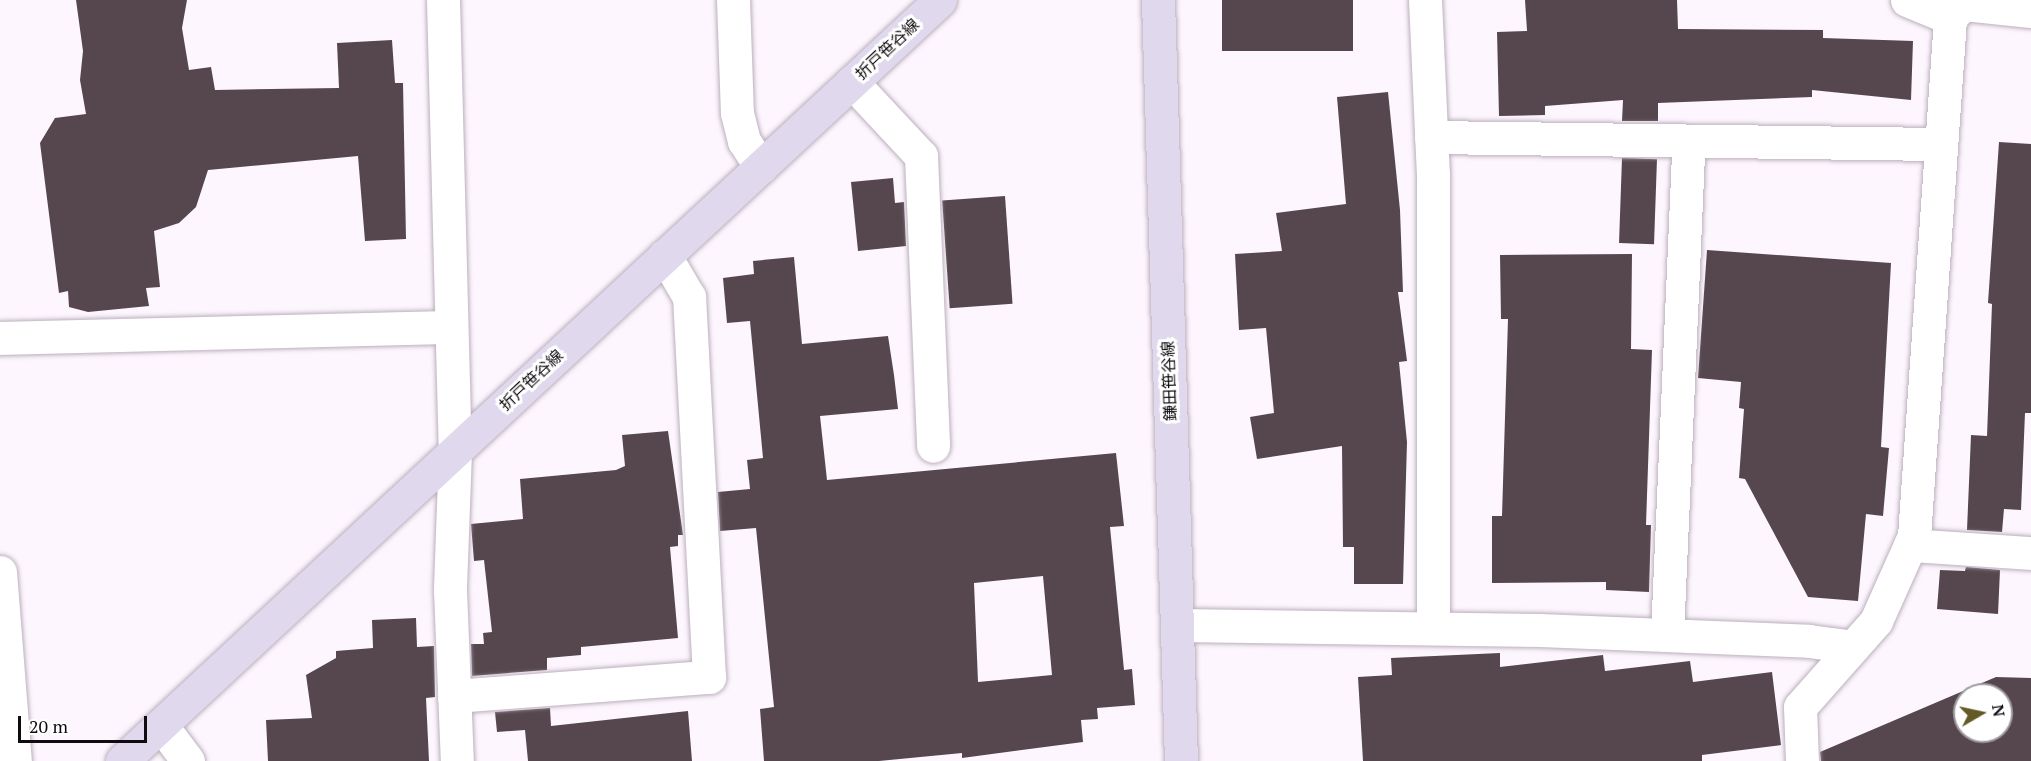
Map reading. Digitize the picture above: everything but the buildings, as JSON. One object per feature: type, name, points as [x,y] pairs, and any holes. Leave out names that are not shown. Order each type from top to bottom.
[{"type":"main road","name":"折戸笹谷線","points":[[122,761],[940,0]]},
{"type":"main road","name":"鎌田笹谷線","points":[[1158,0],[1181,761]]},
{"type":"street","points":[[442,0],[455,451],[450,590],[457,761]]},
{"type":"street","points":[[733,0],[737,113],[744,141],[761,167]]},
{"type":"street","points":[[1425,0],[1431,137],[1433,628]]},
{"type":"street","points":[[1907,0],[1960,7],[2031,11]]},
{"type":"street","points":[[1802,761],[1800,707],[1876,621],[1914,536],[1941,144],[1960,7]]},
{"type":"street","points":[[852,82],[921,156],[933,446]]},
{"type":"street","points":[[1431,137],[1941,144]]},
{"type":"street","points":[[1667,635],[1689,141]]},
{"type":"street","points":[[454,696],[709,677],[689,297],[665,256]]},
{"type":"street","points":[[0,338],[451,327]]},
{"type":"street","points":[[1910,545],[2031,552]]},
{"type":"street","points":[[0,572],[15,761]]},
{"type":"street","points":[[1177,625],[1433,628],[1667,635],[1809,640],[1853,647]]},
{"type":"street","points":[[161,725],[188,761]]}]
